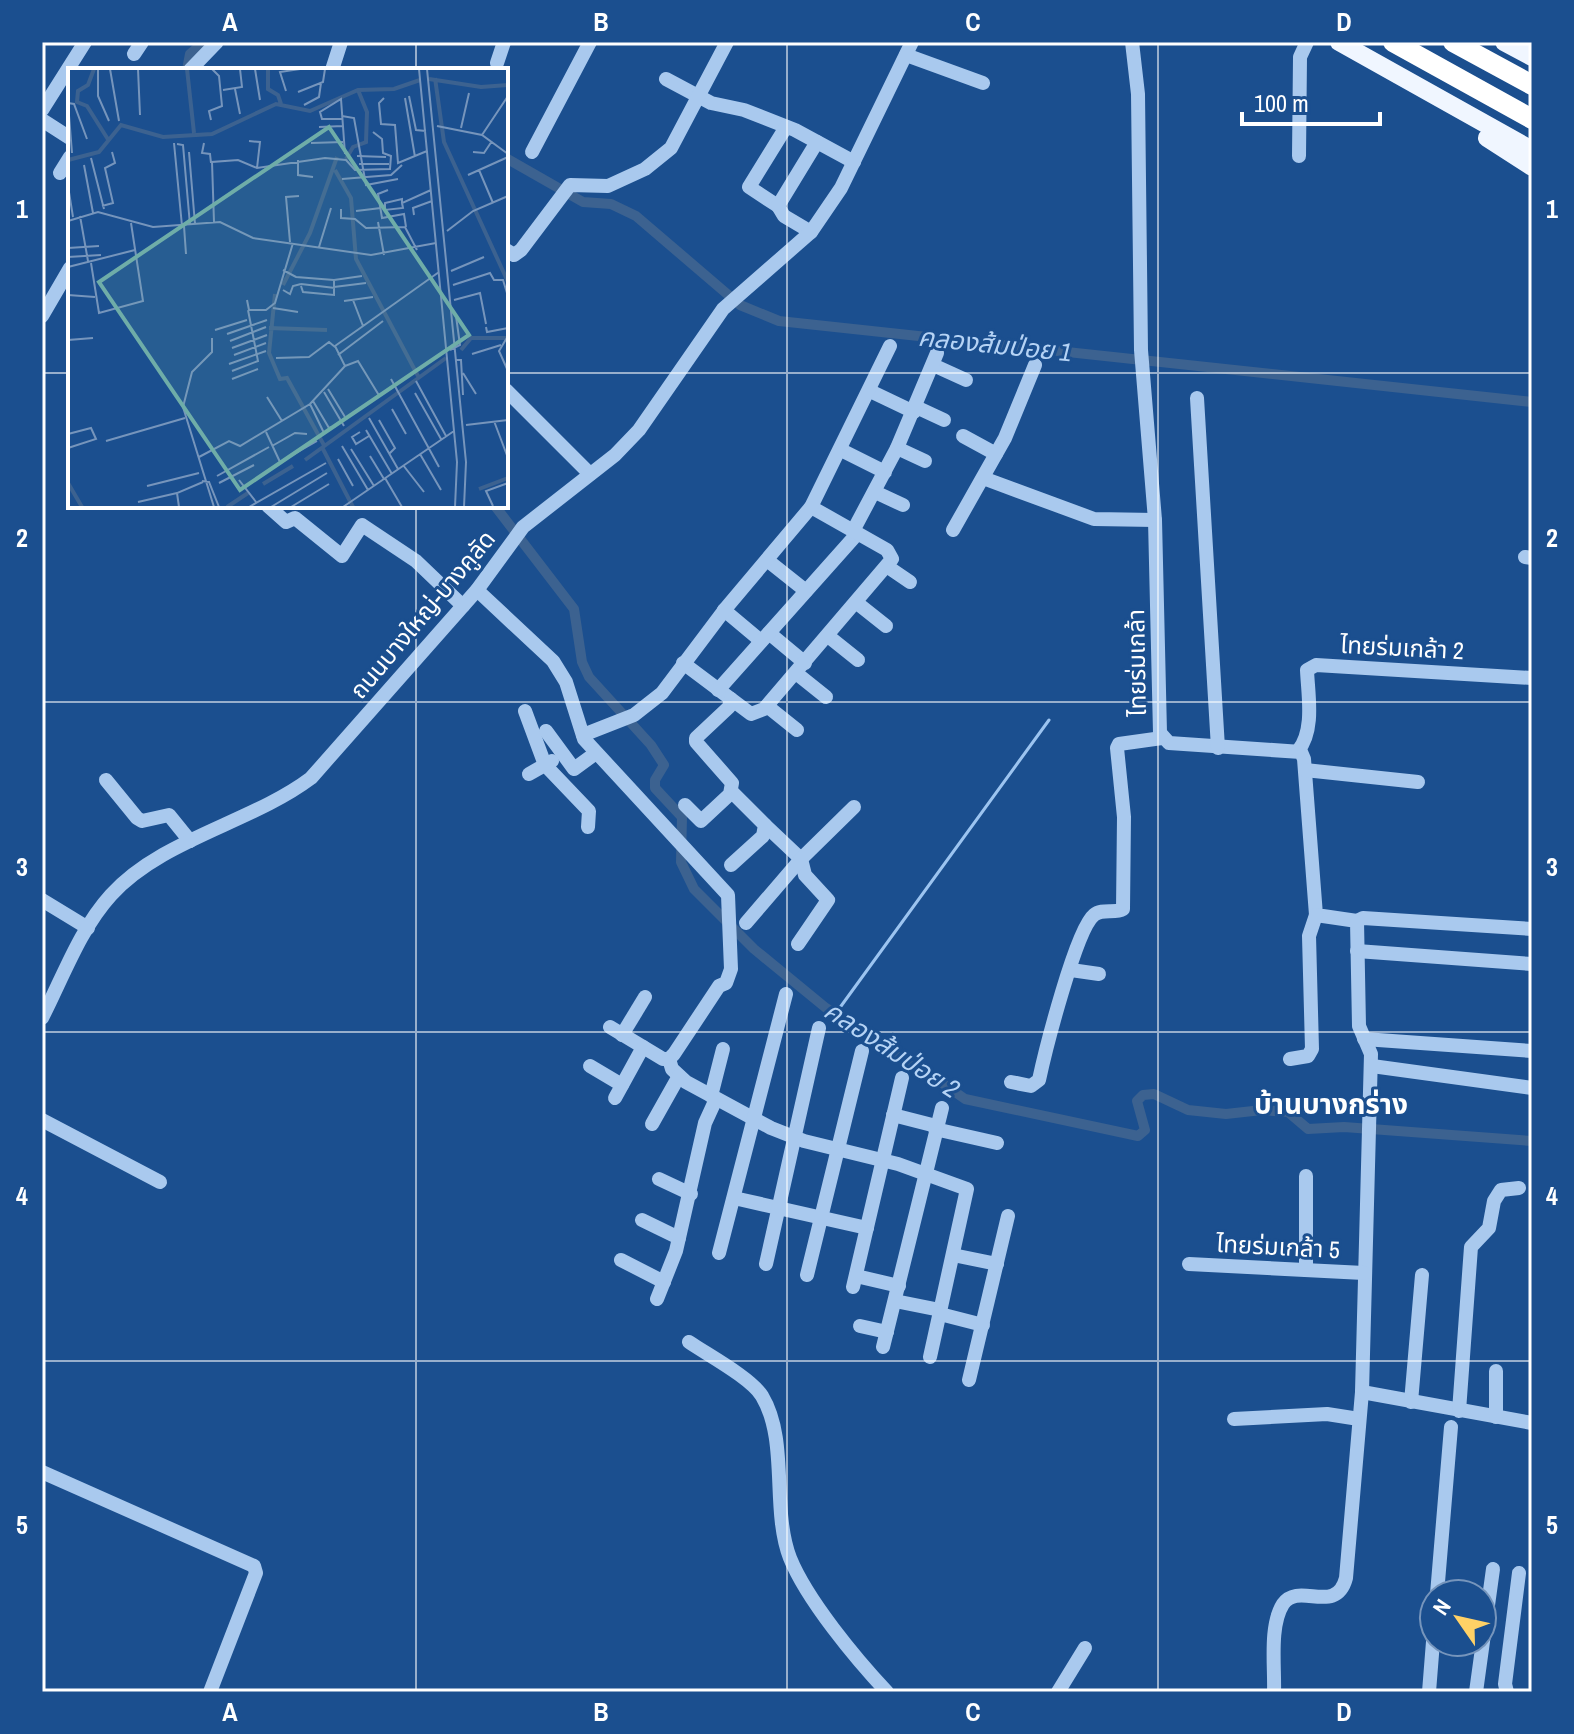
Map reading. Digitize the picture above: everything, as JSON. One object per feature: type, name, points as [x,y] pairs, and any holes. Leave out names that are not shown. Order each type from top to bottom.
[{"type":"highway","points":[[1393,42],[1532,119]]},
{"type":"highway","points":[[1453,42],[1532,85]]},
{"type":"main road","points":[[1339,42],[1532,150]]},
{"type":"main road","points":[[1504,42],[1532,57]]},
{"type":"main road","points":[[1525,42],[1532,46]]},
{"type":"main road","points":[[1408,82],[1440,109],[1532,167]]},
{"type":"street","points":[[69,68],[85,42]]},
{"type":"street","points":[[192,68],[217,42]]},
{"type":"street","points":[[333,68],[341,42]]},
{"type":"street","points":[[497,63],[504,42]]},
{"type":"street","points":[[532,152],[590,42]]},
{"type":"street","points":[[508,251],[514,255],[521,250],[570,185],[608,186],[645,169],[671,148],[727,42]]},
{"type":"street","name":"ไทยร่มเกล้า","points":[[1132,42],[1138,94],[1141,350],[1155,520],[1162,738],[1169,743],[1218,748],[1298,751]]},
{"type":"street","points":[[1299,156],[1300,57],[1307,42]]},
{"type":"street","points":[[909,49],[983,83]]},
{"type":"street","name":"ถนนบางใหญ่-บางคูลัด","points":[[42,1018],[88,928],[121,886],[190,841],[288,795],[311,778],[477,590],[519,532],[639,430],[723,309],[811,232],[841,188],[909,49]]},
{"type":"street","points":[[42,110],[68,69]]},
{"type":"street","points":[[666,79],[699,97],[786,127],[854,162]]},
{"type":"street","points":[[42,120],[68,137]]},
{"type":"street","points":[[786,127],[749,187],[778,206],[784,216],[811,232]]},
{"type":"street","points":[[778,206],[817,142]]},
{"type":"street","points":[[60,173],[68,160]]},
{"type":"street","points":[[42,316],[68,276]]},
{"type":"street","points":[[583,735],[628,719],[662,693],[724,610],[811,507],[890,346]]},
{"type":"street","points":[[724,695],[765,637],[855,532],[915,410],[935,359],[966,380]]},
{"type":"street","points":[[953,530],[996,454],[1035,365]]},
{"type":"street","points":[[870,391],[944,420]]},
{"type":"street","points":[[508,392],[590,474]]},
{"type":"street","points":[[1197,398],[1218,748]]},
{"type":"street","points":[[963,436],[996,454]]},
{"type":"street","points":[[897,448],[925,461]]},
{"type":"street","points":[[841,450],[885,472]]},
{"type":"street","points":[[983,478],[1094,519],[1155,520]]},
{"type":"street","points":[[875,492],[903,505]]},
{"type":"street","points":[[683,663],[751,714],[767,706],[888,567],[892,555],[811,507]]},
{"type":"street","points":[[270,508],[286,522],[295,518],[342,556],[362,525],[416,561],[463,606]]},
{"type":"street","points":[[767,560],[806,591]]},
{"type":"street","points":[[888,567],[910,582]]},
{"type":"street","points":[[477,590],[553,661],[566,682],[583,735],[596,753],[728,895],[729,975],[669,1059]]},
{"type":"street","points":[[857,603],[886,626]]},
{"type":"street","points":[[724,610],[765,637],[801,668],[826,697]]},
{"type":"street","points":[[828,636],[858,660]]},
{"type":"street","name":"ไทยร่มเกล้า 2","points":[[1298,751],[1308,730],[1307,670],[1316,665],[1532,678]]},
{"type":"street","points":[[685,805],[701,821],[731,791],[732,783],[696,742],[696,738],[729,707],[724,695]]},
{"type":"street","points":[[767,706],[797,730]]},
{"type":"street","points":[[525,711],[545,765],[589,811],[588,827]]},
{"type":"street","points":[[546,731],[574,769],[596,753]]},
{"type":"street","points":[[1011,1082],[1031,1086],[1039,1080],[1082,935],[1094,915],[1121,912],[1125,905],[1124,817],[1117,748],[1119,744],[1162,738]]},
{"type":"street","points":[[1290,1059],[1308,1056],[1312,1049],[1309,936],[1316,915],[1304,759],[1298,751]]},
{"type":"street","points":[[529,774],[563,754]]},
{"type":"street","points":[[1305,770],[1418,782]]},
{"type":"street","points":[[106,780],[137,818],[142,821],[169,815],[190,841]]},
{"type":"street","points":[[731,791],[801,859],[805,875],[828,900],[798,944]]},
{"type":"street","points":[[746,923],[801,859],[854,807]]},
{"type":"street","points":[[731,865],[763,836],[765,825]]},
{"type":"street","points":[[42,900],[88,928]]},
{"type":"street","points":[[1316,915],[1357,921],[1363,918],[1532,929]]},
{"type":"street","points":[[1274,1692],[1276,1625],[1283,1604],[1294,1596],[1323,1598],[1343,1590],[1362,1392],[1372,1116],[1372,1066],[1359,1026],[1357,921]]},
{"type":"street","points":[[1357,951],[1532,964]]},
{"type":"street","points":[[1071,970],[1099,974]]},
{"type":"street","points":[[719,1253],[786,994]]},
{"type":"street","points":[[645,997],[616,1031],[669,1059],[679,1076],[714,1098],[796,1138],[924,1173],[967,1189],[930,1357]]},
{"type":"street","points":[[766,1264],[819,1028]]},
{"type":"street","points":[[1364,1039],[1532,1051]]},
{"type":"street","points":[[590,1066],[619,1091],[643,1047]]},
{"type":"street","points":[[657,1299],[691,1194],[723,1049]]},
{"type":"street","points":[[807,1275],[862,1051]]},
{"type":"street","points":[[1372,1066],[1532,1088]]},
{"type":"street","points":[[652,1124],[679,1076]]},
{"type":"street","points":[[902,1078],[854,1282],[983,1325]]},
{"type":"street","points":[[883,1347],[942,1108]]},
{"type":"street","points":[[893,1115],[997,1143]]},
{"type":"street","points":[[42,1120],[160,1182]]},
{"type":"street","points":[[1306,1176],[1306,1270]]},
{"type":"street","points":[[659,1179],[691,1194]]},
{"type":"street","points":[[1459,1411],[1471,1247],[1489,1228],[1501,1190],[1519,1188]]},
{"type":"street","points":[[734,1198],[867,1228]]},
{"type":"street","points":[[969,1380],[1008,1216]]},
{"type":"street","points":[[642,1220],[679,1238]]},
{"type":"street","points":[[953,1255],[997,1264]]},
{"type":"street","points":[[621,1260],[664,1282]]},
{"type":"street","name":"ไทยร่มเกล้า 5","points":[[1189,1264],[1364,1273]]},
{"type":"street","points":[[1411,1402],[1422,1275]]},
{"type":"street","points":[[860,1326],[887,1332]]},
{"type":"street","points":[[689,1342],[761,1394],[776,1450],[781,1517],[790,1558],[830,1622],[887,1692]]},
{"type":"street","points":[[1496,1371],[1496,1417]]},
{"type":"street","points":[[1362,1392],[1532,1423]]},
{"type":"street","points":[[1234,1419],[1327,1414],[1359,1419]]},
{"type":"street","points":[[1438,1578],[1451,1427]]},
{"type":"street","points":[[42,1472],[254,1566],[256,1573],[210,1692]]},
{"type":"street","points":[[1476,1692],[1493,1569]]},
{"type":"street","points":[[1507,1692],[1505,1684],[1519,1573]]},
{"type":"street","points":[[1058,1692],[1085,1648]]},
{"type":"street","points":[[1429,1692],[1432,1658]]},
{"type":"waterway","points":[[187,68],[190,54],[204,42]]},
{"type":"waterway","name":"คลองส้มป่อย 1","points":[[508,159],[583,202],[611,204],[636,216],[740,305],[779,321],[1532,402]]},
{"type":"waterway","name":"คลองส้มป่อย 2","points":[[497,508],[574,609],[582,662],[589,677],[651,745],[664,765],[655,780],[655,788],[682,817],[681,862],[694,889],[754,949],[826,1008],[877,1040],[905,1063],[928,1073],[965,1099],[1138,1136],[1145,1130],[1137,1101],[1143,1095],[1154,1094],[1188,1110],[1226,1114],[1262,1110],[1288,1112],[1308,1129],[1344,1127],[1532,1141]]},
{"type":"waterway","points":[[836,1013],[1049,720]]},
{"type":"district","name":"บ้านบางกร่าง","points":[[1331,1104]]}]
